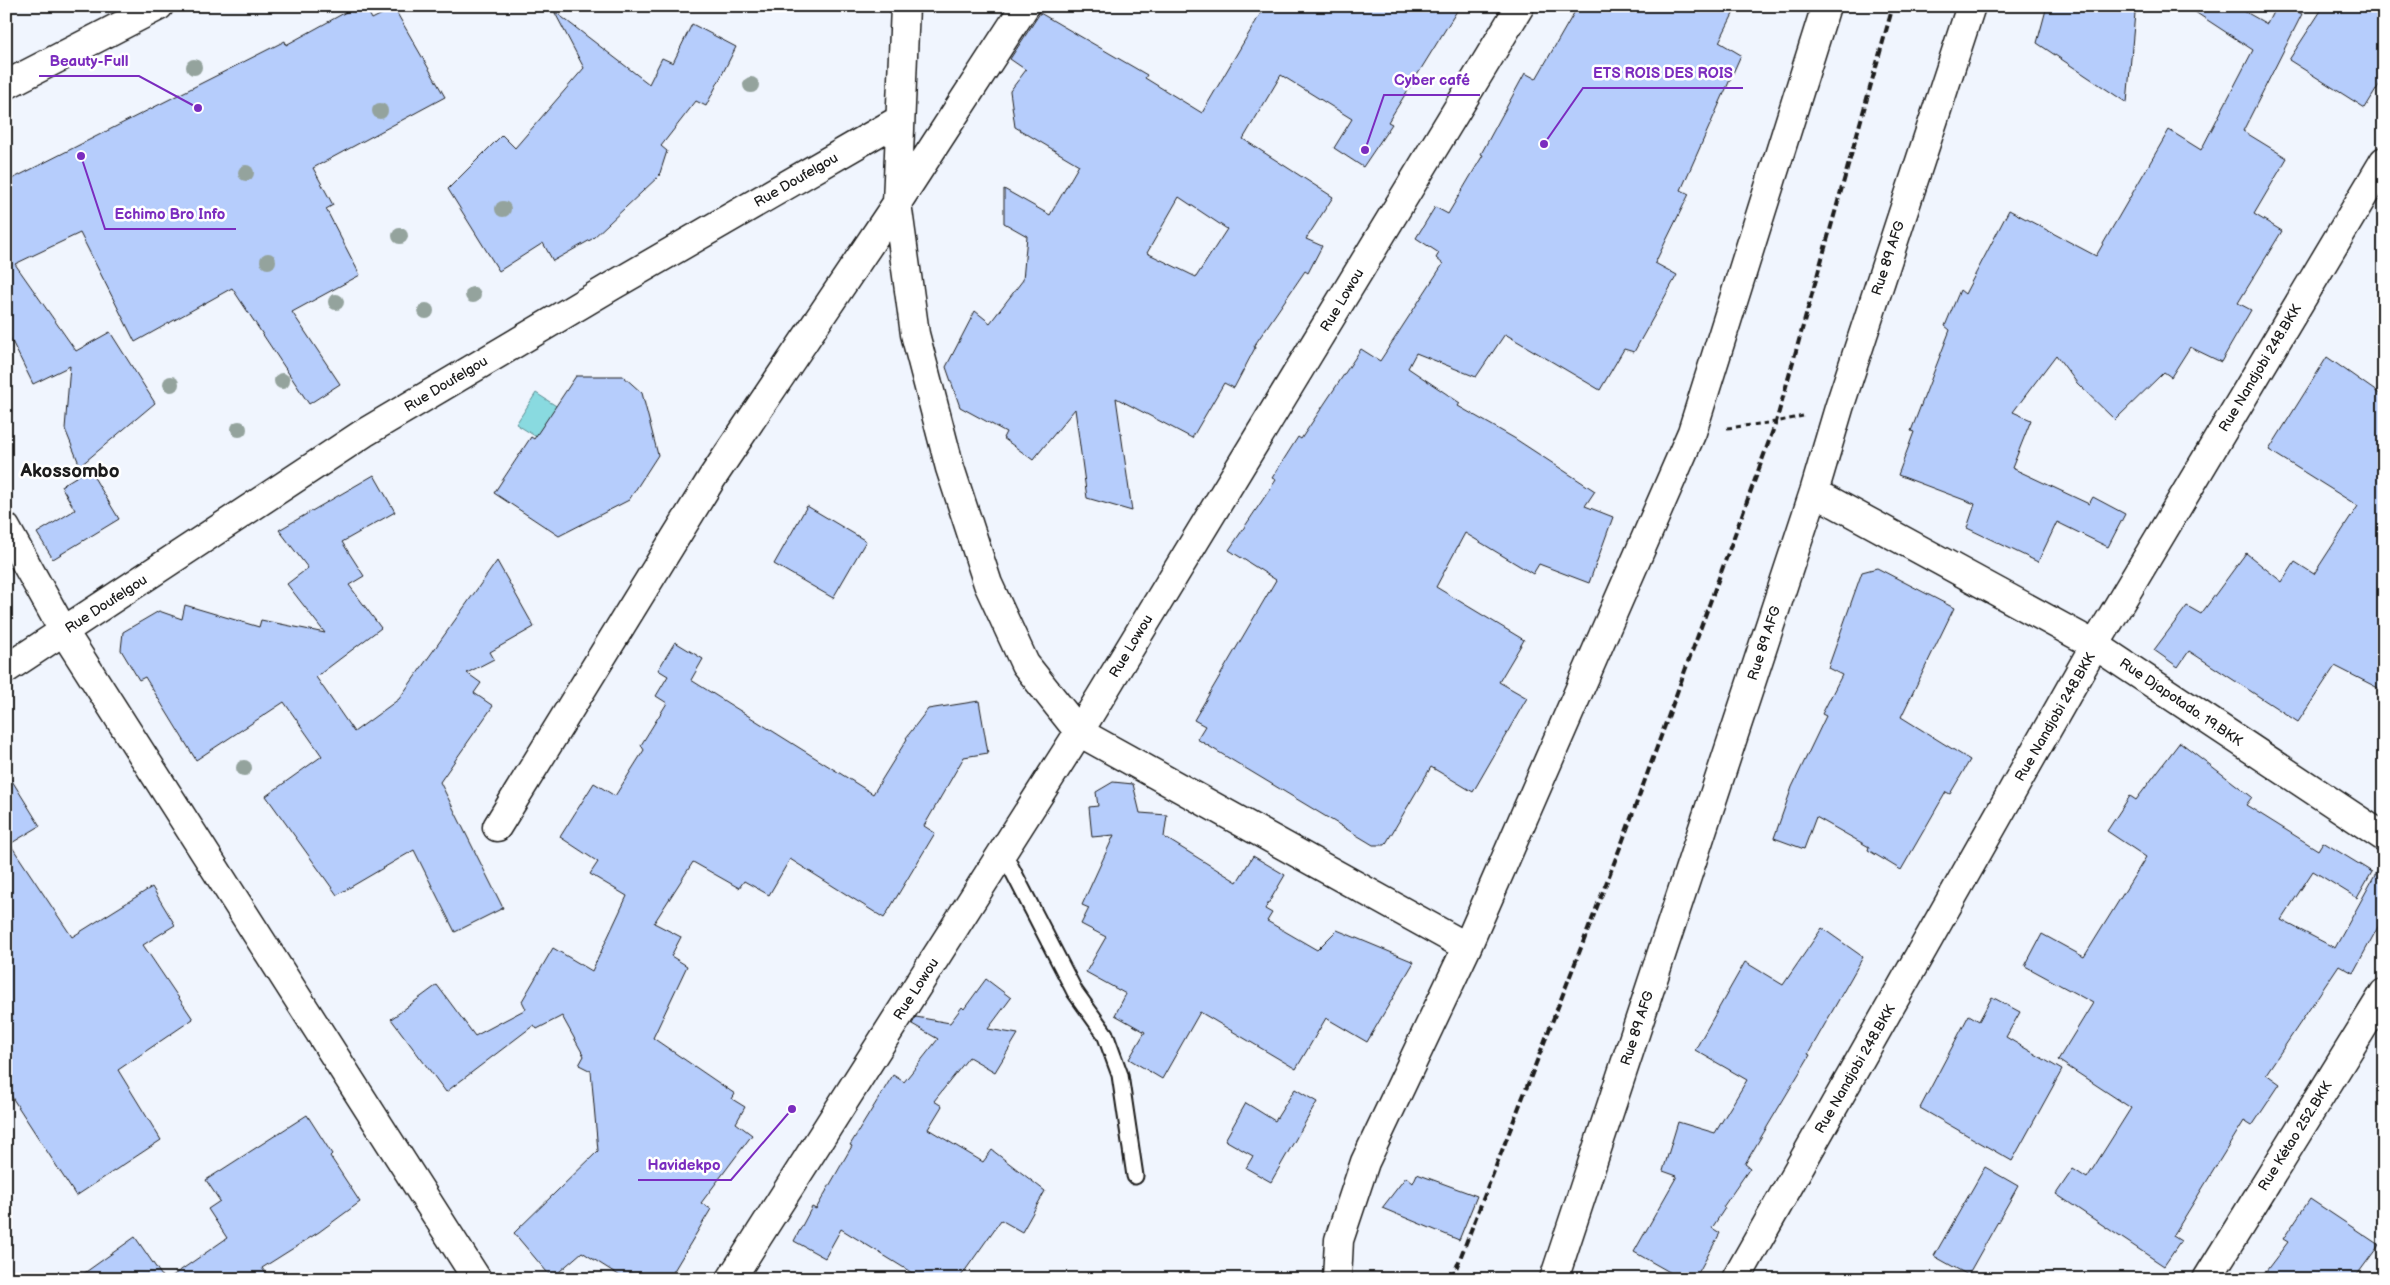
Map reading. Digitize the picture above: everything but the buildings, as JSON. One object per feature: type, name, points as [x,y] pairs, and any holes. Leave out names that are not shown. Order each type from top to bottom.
[{"type":"street","points":[[6,84],[159,6]]},
{"type":"street","points":[[905,6],[897,203],[915,334],[950,468],[988,584],[1025,664],[1079,732],[1467,947]]},
{"type":"street","points":[[497,827],[712,478],[897,203],[1025,6]]},
{"type":"street","name":"Rue Lowou","points":[[732,1279],[1079,732],[1520,6]]},
{"type":"street","points":[[1337,1279],[1339,1240],[1365,1162],[1467,947],[1692,432],[1826,6]]},
{"type":"street","name":"Rue 89 AFG","points":[[1554,1279],[1814,492],[1839,408],[1971,6]]},
{"type":"street","name":"Rue Doufelgou","points":[[6,669],[364,433],[603,291],[899,120]]},
{"type":"street","name":"Rue Nandjobi 248.BKK","points":[[1736,1279],[2095,645],[2384,161]]},
{"type":"street","name":"Rue Djapotado. 19.BKK","points":[[1814,492],[2095,645],[2384,837]]},
{"type":"street","points":[[6,528],[64,632],[477,1279]]},
{"type":"street","name":"Rue Kétao 252.BKK","points":[[2207,1279],[2384,993]]},
{"type":"lane","points":[[1003,852],[1075,992],[1105,1034],[1120,1075],[1135,1176]]},
{"type":"path","points":[[1692,432],[1776,422],[1839,408]]},
{"type":"water","points":[[536,393],[592,429],[573,460],[516,424]]},
{"type":"railway","points":[[1452,1279],[1623,840],[1776,422],[1893,6]]},
{"type":"place","name":"Beauty-Full","points":[[198,108]]},
{"type":"place","name":"ETS ROIS DES ROIS","points":[[1544,144]]},
{"type":"place","name":"Cyber café","points":[[1365,150]]},
{"type":"place","name":"Echimo Bro Info","points":[[81,156]]},
{"type":"place","name":"Havidekpo","points":[[792,1109]]},
{"type":"district","name":"Akossombo","points":[[70,471]]}]
